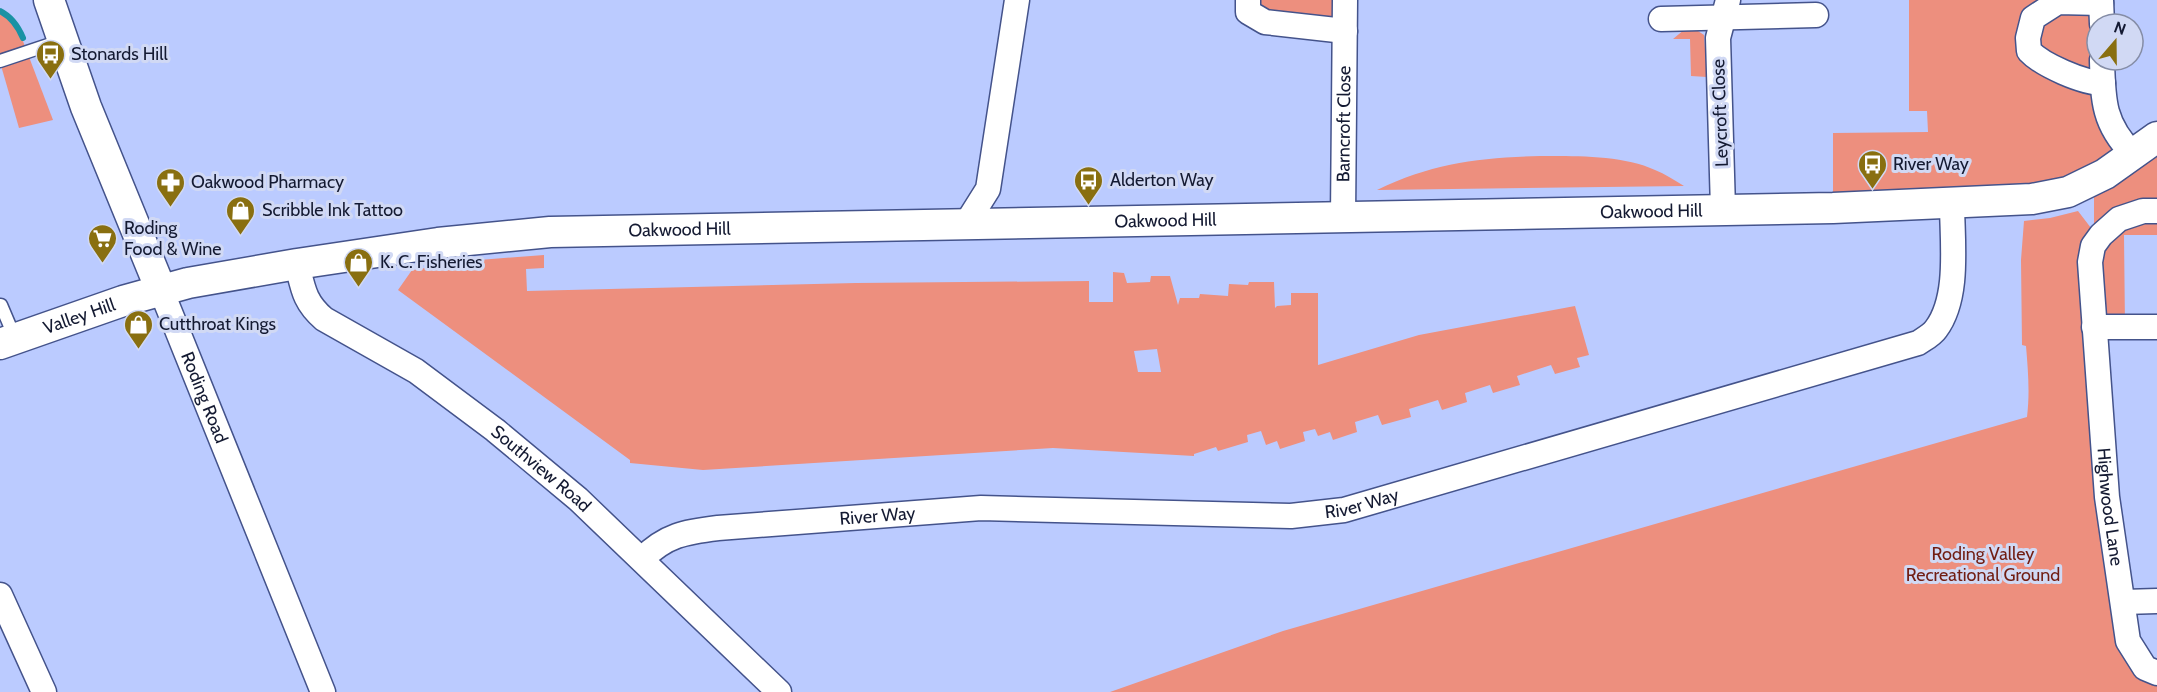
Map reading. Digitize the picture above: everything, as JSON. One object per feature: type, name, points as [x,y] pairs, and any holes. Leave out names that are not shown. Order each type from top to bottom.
[{"type":"street","name":"Roding Road","points":[[49,0],[86,107],[323,692]]},
{"type":"street","points":[[966,224],[988,189],[1017,0]]},
{"type":"street","points":[[1248,0],[1248,12],[1265,22],[1345,31]]},
{"type":"street","name":"Barncroft Close","points":[[1343,217],[1345,0]]},
{"type":"street","points":[[2101,9],[2058,2],[2033,18],[2028,38],[2029,51],[2037,59],[2085,80],[2101,72]]},
{"type":"street","points":[[1661,20],[1725,9],[1816,15]]},
{"type":"street","name":"Leycroft Close","points":[[1723,209],[1718,38],[1725,9]]},
{"type":"street","points":[[2103,72],[2107,117],[2122,143],[2133,154]]},
{"type":"street","name":"Oakwood Hill","points":[[161,290],[297,264],[438,243],[550,232],[1833,208],[2032,199],[2068,192],[2105,174],[2157,137]]},
{"type":"street","name":"River Way","points":[[642,559],[655,546],[668,538],[689,532],[981,508],[1291,516],[1344,510],[1918,343],[1935,331],[1948,303],[1952,285],[1952,202]]},
{"type":"street","name":"Highwood Lane","points":[[2157,211],[2143,211],[2119,219],[2101,235],[2093,246],[2090,262],[2107,497],[2128,641],[2145,668],[2157,673]]},
{"type":"street","name":"Southview Road","points":[[297,264],[305,297],[312,308],[324,319],[416,371],[495,430],[578,499],[778,692]]},
{"type":"street","name":"Valley Hill","points":[[8,342],[123,301],[161,290]]},
{"type":"street","points":[[2094,327],[2157,327]]},
{"type":"street","points":[[0,595],[44,692]]},
{"type":"street","points":[[2124,602],[2157,601]]},
{"type":"lane","points":[[0,61],[64,40]]},
{"type":"lane","points":[[1,304],[8,342]]},
{"type":"green space","points":[[1259,0],[1339,0],[1336,16],[1329,20],[1272,15]]},
{"type":"green space","points":[[1909,0],[2056,0],[2025,39],[2091,85],[2119,145],[2067,189],[1833,205],[1833,133],[1928,132],[1927,111],[1909,111]]},
{"type":"green space","points":[[2101,3],[2100,12],[2085,12],[2085,72],[2101,72],[2103,83],[2037,59],[2033,18]]},
{"type":"green space","points":[[0,12],[9,17],[18,28],[53,120],[19,128],[0,62]]},
{"type":"green space","points":[[1690,28],[1704,35],[1707,77],[1691,76],[1690,39],[1673,39],[1685,29]]},
{"type":"green space","points":[[2157,137],[2157,235],[2124,235],[2125,327],[2094,327],[2094,179]]},
{"type":"green space","points":[[1599,157],[1628,161],[1659,172],[1684,186],[1377,190],[1417,174],[1456,164],[1496,158]]},
{"type":"green space","name":"Roding Valley Recreational Ground","points":[[2078,211],[2091,228],[2113,578],[2157,677],[2157,692],[1110,692],[1283,631],[2027,417],[2029,390],[2026,346],[2022,345],[2021,260],[2024,221]]},
{"type":"green space","points":[[544,255],[544,268],[526,269],[527,291],[856,283],[1089,281],[1089,302],[1113,302],[1113,272],[1124,273],[1127,283],[1150,282],[1151,276],[1170,276],[1178,305],[1180,298],[1199,298],[1200,294],[1228,296],[1229,284],[1248,285],[1249,282],[1274,282],[1275,308],[1291,305],[1291,293],[1318,293],[1318,365],[1419,335],[1575,306],[1589,355],[1577,358],[1580,367],[1555,374],[1551,365],[1517,376],[1520,385],[1493,393],[1490,385],[1465,393],[1467,402],[1442,410],[1438,400],[1409,409],[1411,417],[1382,425],[1378,415],[1355,422],[1357,432],[1333,440],[1330,432],[1318,436],[1315,429],[1303,432],[1305,441],[1280,449],[1277,441],[1266,445],[1261,431],[1247,435],[1248,442],[1218,451],[1216,447],[1194,454],[1194,456],[1053,448],[703,470],[630,463],[630,460],[398,290],[412,270],[479,260]],"holes":[[[1157,349],[1161,372],[1138,372],[1134,351]]]},
{"type":"waterway","points":[[0,11],[14,22],[23,38]]},
{"type":"place","name":"Stonards Hill","points":[[50,80]]},
{"type":"place","name":"River Way","points":[[1872,190]]},
{"type":"place","name":"Alderton Way","points":[[1089,206]]},
{"type":"place","name":"Oakwood Pharmacy","points":[[170,208]]},
{"type":"place","name":"Scribble Ink Tattoo","points":[[241,236]]},
{"type":"place","name":"Roding Food & Wine","points":[[103,264]]},
{"type":"place","name":"K. C. Fisheries","points":[[359,288]]},
{"type":"place","name":"Cutthroat Kings","points":[[138,350]]}]
